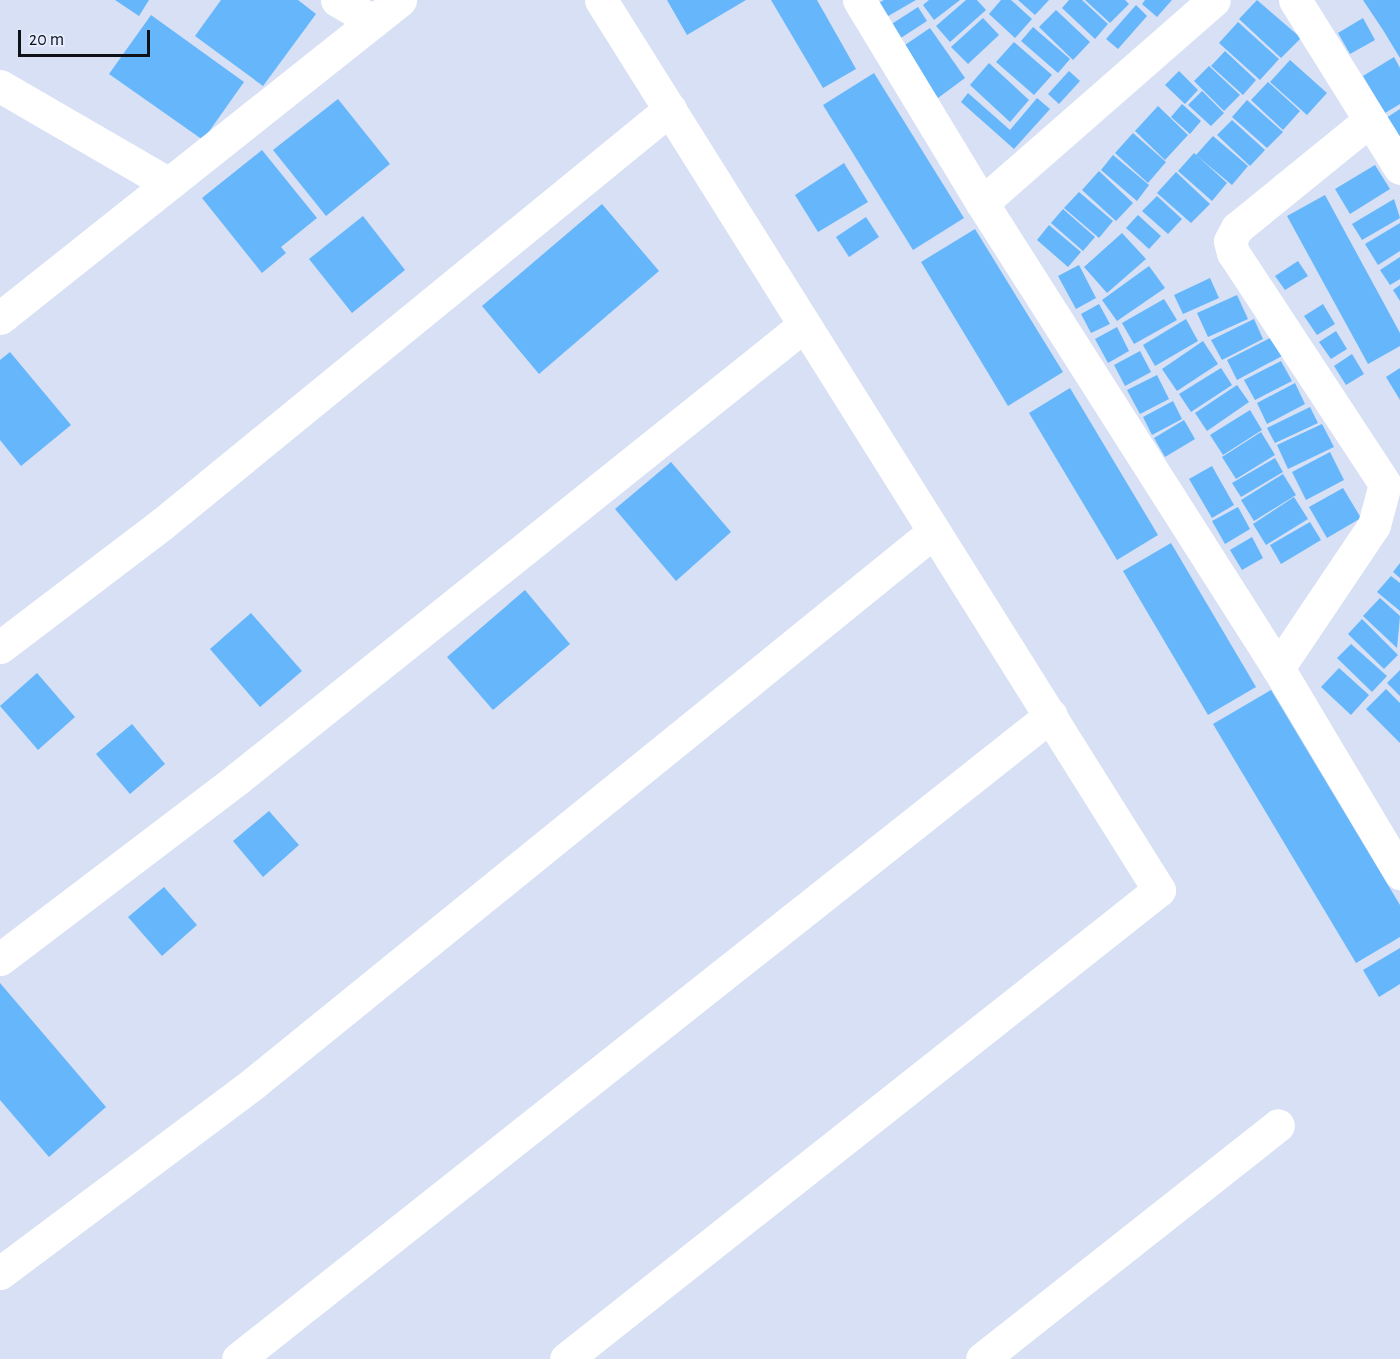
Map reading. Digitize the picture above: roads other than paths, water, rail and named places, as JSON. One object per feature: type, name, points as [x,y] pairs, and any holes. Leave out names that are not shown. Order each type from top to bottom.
[{"type":"street","points":[[337,0],[373,21]]},
{"type":"street","points":[[0,318],[400,0]]},
{"type":"street","points":[[566,1359],[1159,890],[1051,715],[932,533],[601,0]]},
{"type":"street","points":[[859,0],[981,203],[1396,849]]},
{"type":"street","points":[[981,203],[1214,0]]},
{"type":"street","points":[[1295,0],[1400,168]]},
{"type":"street","points":[[0,86],[169,184]]},
{"type":"street","points":[[0,647],[162,524],[670,109]]},
{"type":"street","points":[[1278,668],[1374,525],[1385,484],[1233,253],[1230,241],[1237,228],[1370,120]]},
{"type":"street","points":[[0,959],[237,778],[803,326]]},
{"type":"street","points":[[0,1273],[255,1082],[932,533]]},
{"type":"street","points":[[238,1359],[1051,715]]},
{"type":"street","points":[[981,1359],[1278,1125]]}]
